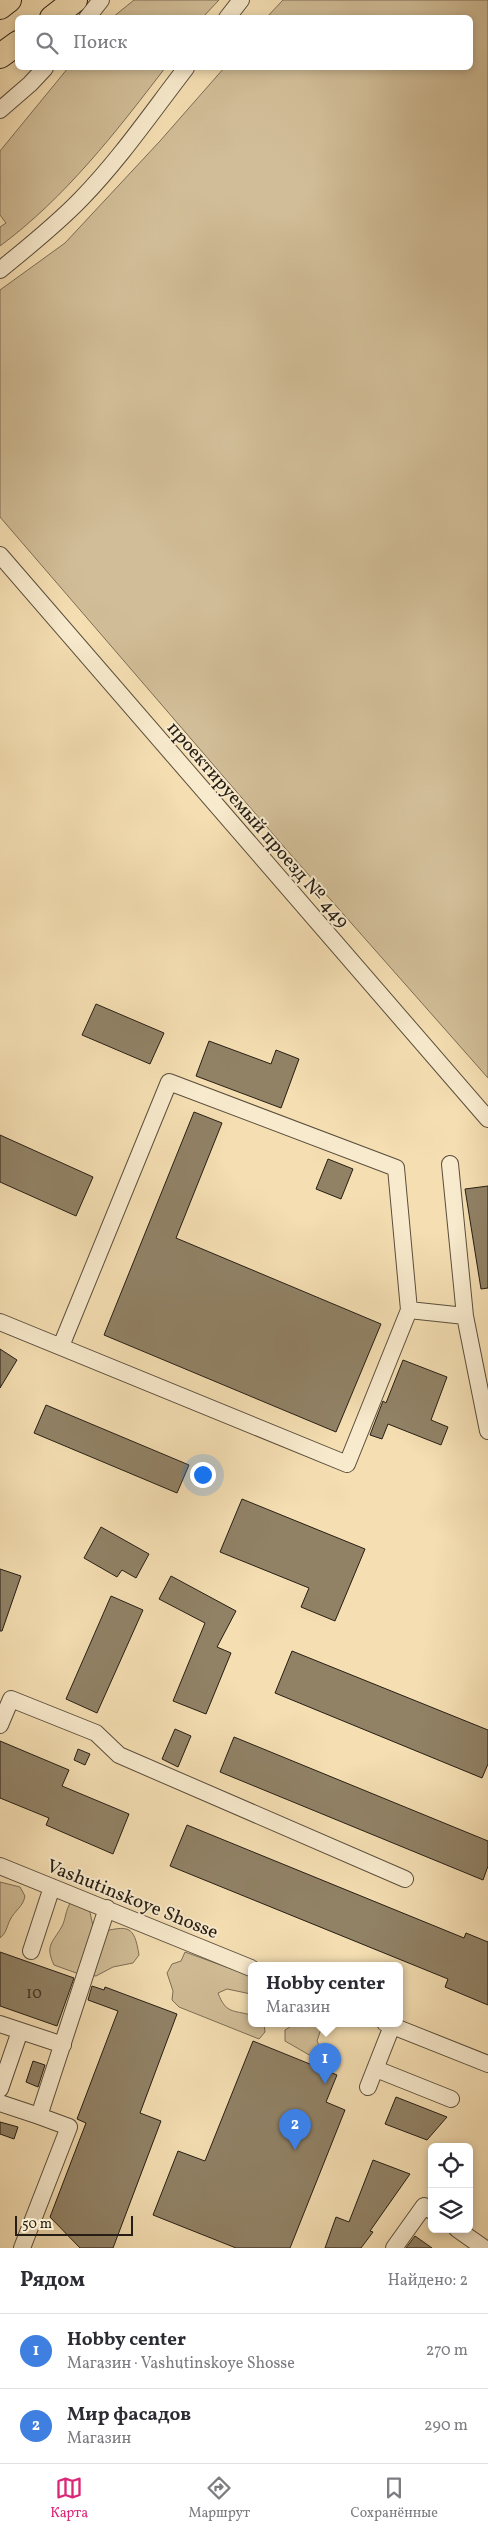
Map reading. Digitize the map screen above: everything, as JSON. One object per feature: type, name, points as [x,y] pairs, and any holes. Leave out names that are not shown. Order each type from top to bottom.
[{"type":"highway","points":[[0,7],[9,0]]},
{"type":"highway","points":[[56,15],[75,0]]},
{"type":"highway","points":[[0,56],[15,45]]},
{"type":"street","points":[[89,15],[101,0]]},
{"type":"street","points":[[230,15],[242,0]]},
{"type":"street","points":[[0,110],[43,70]]},
{"type":"street","points":[[0,270],[38,240],[81,199],[125,148],[184,70]]},
{"type":"street","name":"проектируемый проезд № 449","points":[[0,555],[488,1119]]},
{"type":"street","points":[[0,1322],[346,1464],[409,1310],[396,1168],[168,1082],[61,1346]]},
{"type":"street","points":[[450,1164],[465,1316],[481,1359],[488,1431]]},
{"type":"street","points":[[409,1310],[465,1316]]},
{"type":"street","points":[[0,1725],[11,1699],[96,1733],[119,1755],[405,1879]]},
{"type":"street","name":"Vashutinskoye Shosse","points":[[0,1866],[108,1908],[248,1967]]},
{"type":"street","points":[[31,1951],[52,1887]]},
{"type":"street","points":[[39,2116],[108,1908]]},
{"type":"street","points":[[0,2024],[63,2045]]},
{"type":"street","points":[[368,2087],[376,2069],[388,2027]]},
{"type":"street","points":[[396,2027],[488,2064]]},
{"type":"street","points":[[0,2090],[20,2031]]},
{"type":"street","points":[[376,2069],[451,2099]]},
{"type":"street","points":[[0,2103],[69,2127],[22,2248]]},
{"type":"street","points":[[394,2248],[424,2206],[428,2208]]},
{"type":"street","points":[[465,2233],[485,2244]]},
{"type":"shaded area","points":[[134,0],[219,0],[205,15],[115,15]]},
{"type":"shaded area","points":[[283,0],[488,0],[488,1078],[285,848],[0,517],[0,290],[65,243],[160,141],[222,70],[473,70],[473,15],[269,15]]},
{"type":"shaded area","points":[[66,70],[163,70],[128,116],[68,185],[24,227],[0,246],[0,227],[6,223],[0,215],[0,151]]},
{"type":"shaded area","points":[[0,1882],[20,1887],[25,1896],[23,1903],[12,1917],[0,1938]]},
{"type":"shaded area","points":[[71,1902],[89,1908],[93,1926],[100,1932],[123,1928],[132,1933],[135,1937],[139,1955],[133,1963],[113,1967],[96,1976],[79,1974],[54,1965],[50,1953],[52,1941],[63,1925]]},
{"type":"shaded area","points":[[185,1952],[248,1975],[248,1993],[227,1989],[218,1993],[227,2008],[248,2014],[248,2027],[264,2027],[265,2032],[259,2039],[179,2007],[172,2000],[173,1991],[167,1973],[172,1964],[181,1961]]},
{"type":"shaded area","points":[[290,2027],[322,2027],[317,2041],[322,2051],[318,2060],[285,2041],[285,2030]]},
{"type":"building","points":[[96,1004],[164,1033],[150,1064],[82,1035]]},
{"type":"building","points":[[209,1041],[271,1064],[276,1050],[299,1059],[281,1108],[196,1076]]},
{"type":"building","points":[[194,1112],[222,1123],[176,1238],[381,1324],[336,1432],[104,1335]]},
{"type":"building","points":[[0,1135],[93,1177],[76,1216],[0,1182]]},
{"type":"building","points":[[328,1159],[353,1169],[341,1199],[316,1189]]},
{"type":"building","points":[[488,1186],[488,1288],[481,1289],[465,1189]]},
{"type":"building","points":[[0,1349],[17,1360],[0,1388]]},
{"type":"building","points":[[403,1360],[447,1377],[431,1420],[448,1427],[441,1445],[388,1424],[382,1439],[370,1435],[383,1401],[386,1403]]},
{"type":"building","points":[[46,1405],[189,1465],[177,1493],[34,1433]]},
{"type":"building","points":[[242,1499],[365,1549],[335,1621],[301,1607],[309,1588],[220,1552]]},
{"type":"building","points":[[101,1527],[149,1554],[136,1578],[122,1570],[117,1577],[84,1558]]},
{"type":"building","points":[[0,1569],[21,1576],[2,1631],[0,1631]]},
{"type":"building","points":[[171,1576],[236,1611],[217,1647],[231,1653],[206,1714],[173,1701],[205,1623],[159,1599]]},
{"type":"building","points":[[111,1596],[143,1610],[97,1713],[66,1699]]},
{"type":"building","points":[[292,1651],[488,1730],[488,1764],[482,1778],[275,1693]]},
{"type":"building","points":[[175,1729],[191,1736],[178,1767],[162,1759]]},
{"type":"building","points":[[234,1737],[488,1841],[488,1866],[483,1880],[220,1772]]},
{"type":"building","points":[[0,1741],[69,1770],[62,1786],[129,1814],[113,1854],[46,1825],[49,1818],[0,1798]]},
{"type":"building","points":[[78,1749],[90,1754],[85,1765],[74,1760]]},
{"type":"building","points":[[187,1825],[464,1938],[466,1933],[488,1942],[488,2005],[445,1987],[448,1979],[170,1866]]},
{"type":"building","points":[[0,1952],[74,1978],[57,2026],[0,2006]]},
{"type":"building","points":[[92,1986],[104,1990],[105,1987],[177,2014],[140,2113],[161,2121],[113,2248],[80,2248],[50,2217],[86,2123],[77,2119],[118,2011],[88,2000]]},
{"type":"building","points":[[253,2041],[337,2075],[326,2102],[345,2110],[290,2248],[236,2248],[153,2215],[178,2151],[205,2161]]},
{"type":"building","points":[[33,2061],[45,2065],[38,2087],[26,2082]]},
{"type":"building","points":[[396,2097],[447,2117],[427,2140],[385,2124]]},
{"type":"building","points":[[0,2122],[18,2127],[14,2139],[0,2134]]},
{"type":"building","points":[[373,2160],[410,2174],[370,2231],[373,2232],[361,2248],[325,2248],[336,2217],[349,2222]]},
{"type":"building","points":[[415,2236],[432,2248],[406,2248]]},
{"type":"place","name":"Hobby center","points":[[325,2084]]},
{"type":"place","name":"Мир фасадов","points":[[295,2150]]}]
